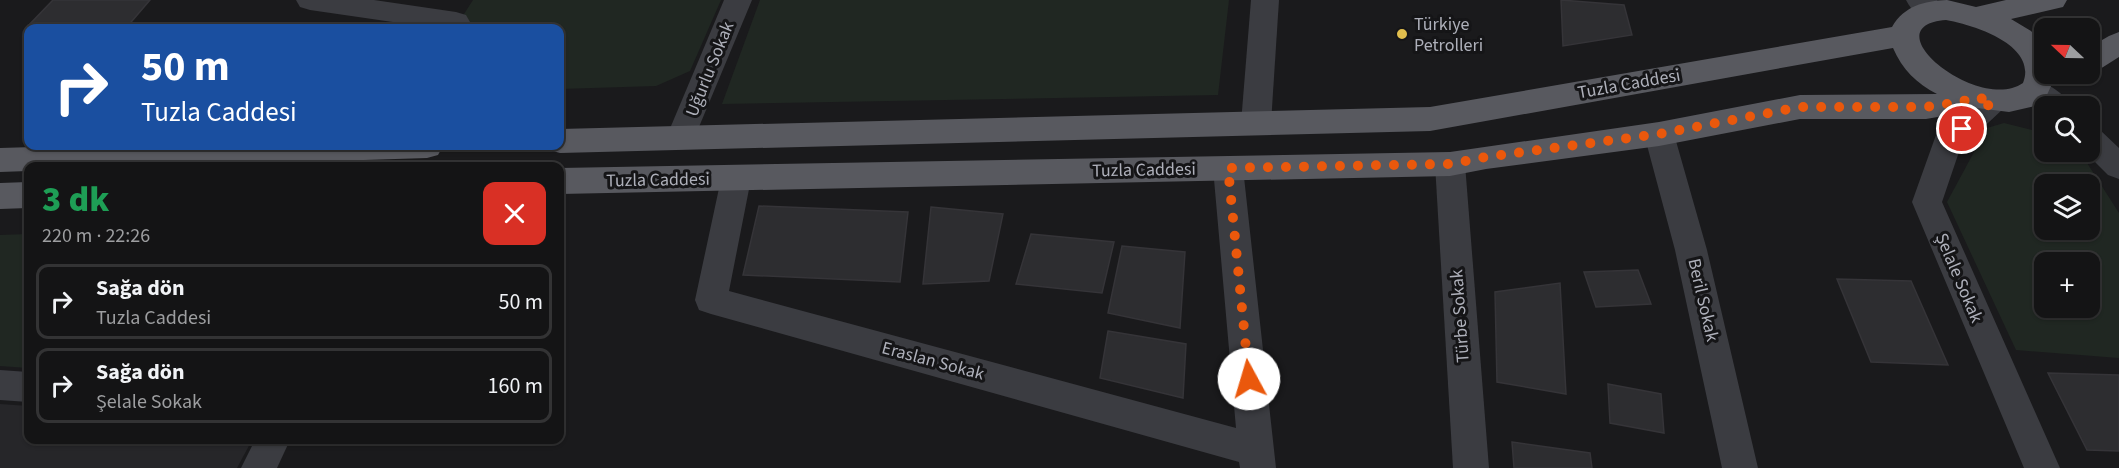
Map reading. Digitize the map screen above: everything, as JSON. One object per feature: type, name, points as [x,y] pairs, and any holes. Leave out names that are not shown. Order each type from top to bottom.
[{"type":"main road","points":[[1979,16],[2053,0]]},
{"type":"main road","points":[[1983,99],[1952,89],[1932,77],[1916,63],[1907,48],[1905,34],[1912,20],[1925,6],[1962,11],[1979,16],[2016,35],[2030,49],[2039,63],[2045,86]]},
{"type":"main road","name":"Tuzla Caddesi","points":[[564,141],[1430,119],[1905,34]]},
{"type":"main road","points":[[2100,55],[2119,43]]},
{"type":"main road","name":"Tuzla Caddesi","points":[[564,181],[1450,164],[1486,157],[1659,134],[1800,107],[1926,107],[1983,99],[2011,100],[2026,96],[2045,86]]},
{"type":"main road","points":[[0,160],[273,150]]},
{"type":"main road","points":[[0,196],[24,195]]},
{"type":"street","points":[[310,0],[460,17]]},
{"type":"street","name":"Uğurlu Sokak","points":[[681,138],[738,0]]},
{"type":"street","points":[[1256,123],[1265,0]]},
{"type":"street","name":"Şelale Sokak","points":[[1983,99],[1947,143],[1927,202],[2042,468]]},
{"type":"street","name":"Beril Sokak","points":[[1659,134],[1691,250],[1740,468]]},
{"type":"street","points":[[2100,148],[2119,167]]},
{"type":"street","name":"Türbe Sokak","points":[[1450,164],[1471,468]]},
{"type":"street","points":[[1228,168],[1257,459]]},
{"type":"street","name":"Eraslan Sokak","points":[[736,179],[711,300],[1257,459]]},
{"type":"street","points":[[0,385],[24,387]]},
{"type":"street","points":[[260,468],[271,444]]},
{"type":"shaded area","points":[[473,0],[721,0],[690,71],[656,86],[564,89],[564,24],[458,24]]},
{"type":"shaded area","points":[[760,0],[1229,0],[1218,95],[722,104]]},
{"type":"shaded area","points":[[2004,123],[2034,130],[2034,162],[2087,163],[2094,174],[2034,174],[2034,240],[2100,240],[2100,183],[2119,213],[2119,358],[2016,350],[1947,202],[1987,128]]},
{"type":"shaded area","points":[[24,234],[24,368],[0,366],[0,235]]},
{"type":"shaded area","points":[[0,404],[24,406],[24,444],[250,444],[237,468],[0,468]]},
{"type":"building","points":[[53,0],[150,0],[129,24],[30,24]]},
{"type":"building","points":[[1561,0],[1624,5],[1632,35],[1563,46]]},
{"type":"building","points":[[759,206],[908,212],[900,282],[743,275]]},
{"type":"building","points":[[931,207],[1003,214],[989,281],[923,284]]},
{"type":"building","points":[[1031,234],[1114,242],[1102,293],[1016,284]]},
{"type":"building","points":[[1122,246],[1185,252],[1180,328],[1108,313]]},
{"type":"building","points":[[1638,270],[1651,304],[1596,307],[1584,272]]},
{"type":"building","points":[[1837,279],[1911,281],[1948,365],[1871,362]]},
{"type":"building","points":[[1560,283],[1566,394],[1497,382],[1495,292]]},
{"type":"building","points":[[1108,331],[1186,344],[1183,398],[1100,378]]},
{"type":"building","points":[[2048,373],[2119,375],[2119,451],[2087,450]]},
{"type":"building","points":[[1608,384],[1661,394],[1664,433],[1610,423]]},
{"type":"building","points":[[1512,442],[1590,453],[1592,468],[1514,468]]},
{"type":"place","name":"Türkiye Petrolleri","points":[[1402,34]]},
{"type":"route","points":[[1249,379],[1228,168],[1450,164],[1486,157],[1659,134],[1800,107],[1926,107],[1961,102],[1974,97],[1993,101],[1962,129]]}]
